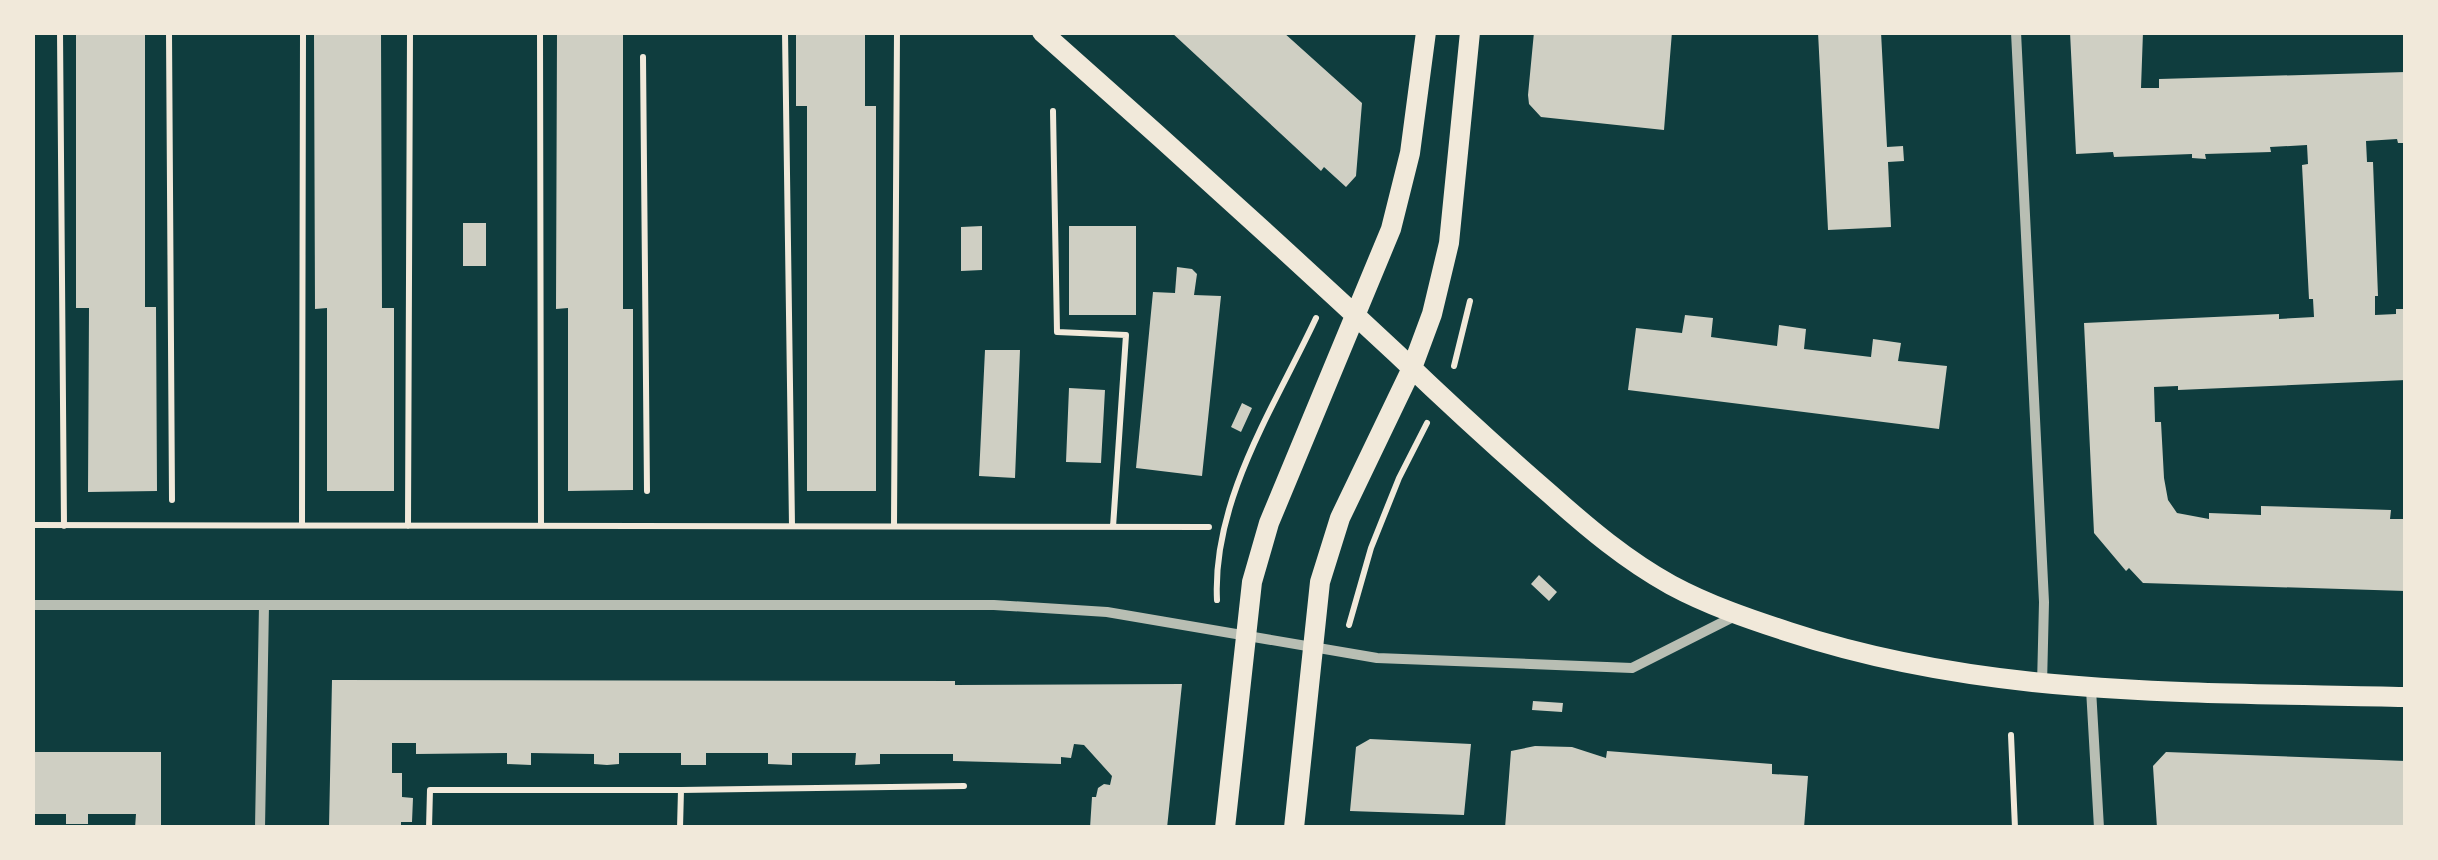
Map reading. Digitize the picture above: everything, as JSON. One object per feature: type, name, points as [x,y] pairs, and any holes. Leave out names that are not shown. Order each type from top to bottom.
[{"type":"main road","points":[[1042,32],[1612,548],[1672,586],[1737,615],[1885,660],[2042,685],[2406,697]]},
{"type":"main road","points":[[1225,828],[1252,582],[1269,523],[1391,229],[1410,154],[1426,32]]},
{"type":"main road","points":[[1294,828],[1320,582],[1340,518],[1412,368],[1432,314],[1450,243],[1470,32]]},
{"type":"street","points":[[2016,32],[2044,602],[2042,685]]},
{"type":"street","points":[[260,828],[264,604]]},
{"type":"street","points":[[32,605],[994,605],[1107,612],[1377,658],[1632,668],[1737,615]]},
{"type":"street","points":[[2091,689],[2098,828]]},
{"type":"path","points":[[60,32],[64,526]]},
{"type":"path","points":[[169,32],[172,500]]},
{"type":"path","points":[[302,32],[302,525]]},
{"type":"path","points":[[408,526],[410,32]]},
{"type":"path","points":[[540,32],[540,526]]},
{"type":"path","points":[[785,32],[792,526]]},
{"type":"path","points":[[894,526],[897,32]]},
{"type":"path","points":[[643,57],[647,491]]},
{"type":"path","points":[[1053,112],[1057,332],[1126,335],[1112,526]]},
{"type":"path","points":[[1216,592],[1218,546],[1237,487],[1293,368]]},
{"type":"path","points":[[1347,632],[1398,478]]},
{"type":"path","points":[[32,526],[1208,526]]},
{"type":"path","points":[[2011,735],[2015,828]]},
{"type":"path","points":[[429,828],[430,790],[964,786]]},
{"type":"path","points":[[680,828],[681,790]]},
{"type":"building","points":[[76,32],[145,32],[145,307],[156,307],[157,491],[88,492],[89,308],[76,308]]},
{"type":"building","points":[[314,32],[381,32],[382,308],[394,308],[394,491],[327,491],[327,308],[315,309]]},
{"type":"building","points":[[557,32],[623,32],[623,309],[633,309],[633,490],[568,491],[568,308],[556,309]]},
{"type":"building","points":[[796,32],[865,32],[865,106],[876,106],[876,491],[807,491],[807,106],[796,106]]},
{"type":"building","points":[[1171,32],[1283,32],[1362,103],[1356,176],[1346,187],[1324,167],[1321,171]]},
{"type":"building","points":[[1534,32],[1672,32],[1664,130],[1541,117],[1529,104],[1528,95]]},
{"type":"building","points":[[1818,32],[1881,32],[1887,147],[1903,146],[1904,161],[1888,162],[1891,227],[1828,230]]},
{"type":"building","points":[[2070,32],[2143,32],[2141,88],[2159,88],[2159,79],[2406,72],[2406,143],[2398,143],[2397,139],[2366,141],[2367,162],[2373,162],[2378,296],[2375,315],[2396,314],[2396,309],[2406,309],[2406,380],[2178,390],[2178,386],[2154,387],[2155,422],[2161,422],[2168,500],[2177,513],[2209,519],[2209,513],[2261,515],[2261,506],[2391,510],[2390,519],[2406,519],[2406,591],[2143,583],[2129,568],[2126,571],[2094,533],[2084,323],[2279,314],[2279,319],[2314,317],[2313,299],[2309,299],[2302,165],[2308,164],[2307,145],[2270,147],[2271,152],[2205,154],[2206,159],[2192,158],[2192,154],[2076,154]]},
{"type":"building","points":[[463,223],[486,223],[486,266],[463,266]]},
{"type":"building","points":[[982,226],[982,270],[961,271],[961,227]]},
{"type":"building","points":[[1069,226],[1136,226],[1136,315],[1069,315]]},
{"type":"building","points":[[1177,267],[1192,269],[1197,274],[1194,295],[1221,296],[1202,476],[1136,468],[1153,292],[1175,293]]},
{"type":"building","points":[[1685,315],[1713,318],[1711,337],[1777,346],[1779,325],[1806,329],[1804,349],[1871,357],[1873,339],[1901,343],[1898,361],[1947,366],[1939,429],[1628,390],[1636,328],[1682,333]]},
{"type":"building","points":[[985,350],[1020,350],[1015,478],[979,476]]},
{"type":"building","points":[[1069,388],[1105,390],[1101,463],[1066,462]]},
{"type":"building","points":[[1242,403],[1252,408],[1241,432],[1231,427]]},
{"type":"building","points":[[1539,575],[1557,592],[1549,601],[1531,584]]},
{"type":"building","points":[[332,680],[1182,684],[1167,828],[1090,828],[1092,797],[1104,784],[1110,785],[1112,776],[1084,745],[1074,744],[1071,758],[1061,757],[1061,764],[953,761],[953,754],[880,754],[880,764],[855,765],[856,753],[792,753],[792,765],[768,764],[768,753],[706,753],[706,765],[681,765],[681,753],[619,753],[619,764],[607,765],[594,764],[594,754],[531,753],[531,765],[507,764],[507,753],[416,754],[416,743],[392,743],[392,773],[402,773],[402,797],[413,798],[412,822],[401,822],[401,828],[329,828]]},
{"type":"building","points":[[1533,701],[1563,703],[1562,712],[1532,710]]},
{"type":"building","points":[[1370,739],[1471,744],[1464,815],[1350,811],[1356,747]]},
{"type":"building","points":[[1535,746],[1572,747],[1606,758],[1607,751],[1772,764],[1772,774],[1808,776],[1804,828],[1505,828],[1511,751]]},
{"type":"building","points":[[32,752],[161,752],[161,828],[135,828],[136,814],[88,814],[88,824],[66,824],[66,814],[32,814]]},
{"type":"building","points":[[2166,752],[2406,761],[2406,828],[2157,828],[2153,766]]}]
